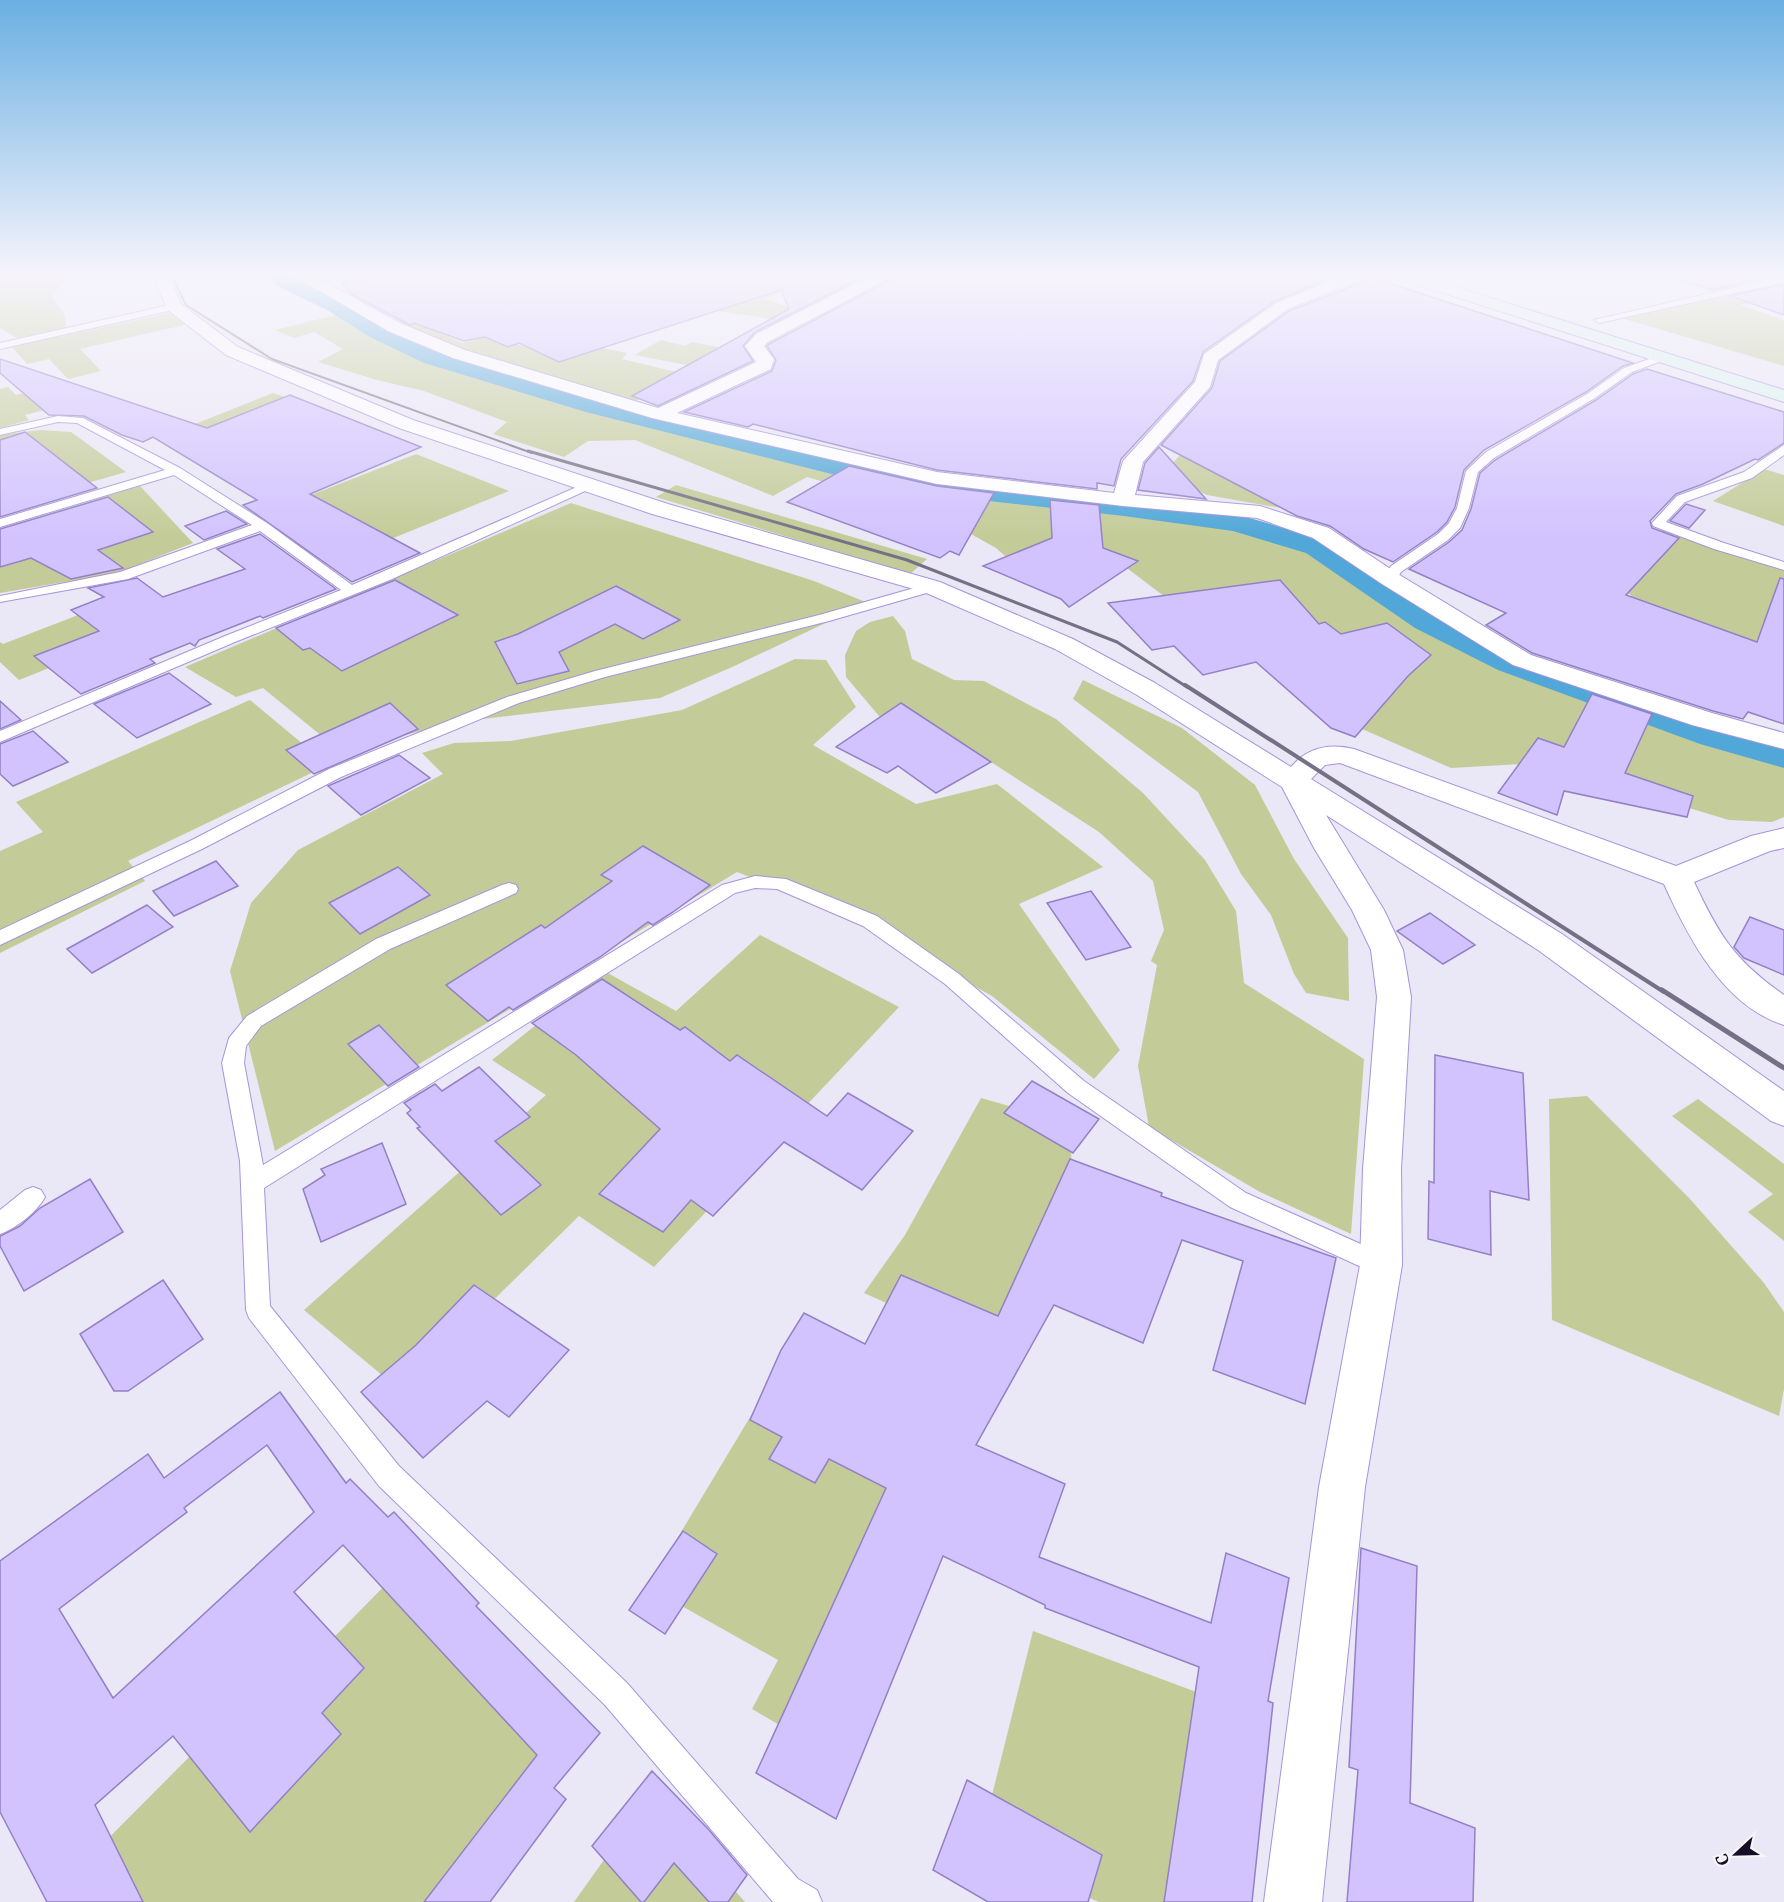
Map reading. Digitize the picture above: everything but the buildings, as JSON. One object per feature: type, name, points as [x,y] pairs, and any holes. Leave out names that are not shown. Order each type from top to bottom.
[{"type":"street","points":[[255,361],[406,424],[590,486],[660,509],[932,587],[1064,644],[1146,689],[1550,942],[1784,1111]]},
{"type":"street","points":[[482,361],[659,414],[937,478],[1123,500],[1260,512],[1321,533],[1390,579],[1522,660],[1702,719],[1784,741]]},
{"type":"street","points":[[659,414],[765,365],[765,361]]},
{"type":"street","points":[[1123,500],[1132,461],[1204,383],[1209,361]]},
{"type":"street","points":[[1704,361],[1784,396]]},
{"type":"street","points":[[1294,782],[1315,758],[1326,754],[1344,755],[1676,877],[1762,843],[1784,838]]},
{"type":"street","points":[[1293,1902],[1342,1487],[1381,1265],[1382,1169],[1394,998],[1387,950],[1368,910],[1324,839],[1294,782]]},
{"type":"street","points":[[1676,877],[1707,940],[1729,969],[1747,986],[1784,1012]]},
{"type":"lane","points":[[1390,579],[1396,568],[1443,537],[1455,525],[1463,508],[1472,471],[1490,455],[1591,396],[1645,361]]},
{"type":"lane","points":[[0,432],[58,419],[79,420],[176,471],[262,526],[350,590]]},
{"type":"lane","points":[[1784,449],[1748,475],[1681,499],[1658,523],[1719,546],[1784,566]]},
{"type":"lane","points":[[0,524],[176,471]]},
{"type":"lane","points":[[0,737],[590,486]]},
{"type":"lane","points":[[3,599],[123,576],[262,526]]},
{"type":"lane","points":[[0,938],[196,846],[335,773],[513,700],[600,674],[847,612],[932,587]]},
{"type":"lane","points":[[252,1183],[729,889],[755,882],[779,884],[870,921],[952,979],[1076,1087],[1238,1200],[1381,1265]]},
{"type":"lane","points":[[509,889],[383,944],[254,1021],[236,1044],[233,1063],[251,1161],[258,1310],[389,1476],[616,1694],[786,1892],[805,1902]]},
{"type":"lane","points":[[0,1224],[33,1197]]},
{"type":"green space","points":[[24,361],[41,361],[27,364]]},
{"type":"green space","points":[[51,361],[91,361],[101,371],[68,379]]},
{"type":"green space","points":[[430,361],[592,410],[887,483],[872,496],[807,477],[773,496],[635,440],[588,441],[564,457],[493,434],[507,422],[424,391],[318,362]]},
{"type":"green space","points":[[489,361],[629,361],[693,376],[635,401],[622,396],[616,398]]},
{"type":"green space","points":[[664,361],[713,361],[708,369]]},
{"type":"green space","points":[[1766,361],[1784,361],[1784,366]]},
{"type":"green space","points":[[8,387],[16,395],[38,389],[56,407],[25,415],[29,420],[0,428],[0,389]]},
{"type":"green space","points":[[273,393],[333,413],[245,450],[185,428]]},
{"type":"green space","points":[[40,430],[71,432],[126,472],[32,499],[0,476],[0,435]]},
{"type":"green space","points":[[1182,453],[1365,542],[1287,509],[1207,495],[1161,476]]},
{"type":"green space","points":[[416,454],[509,491],[391,539],[306,497]]},
{"type":"green space","points":[[1764,469],[1784,475],[1784,526],[1713,501]]},
{"type":"green space","points":[[676,485],[927,559],[910,574],[656,497]]},
{"type":"green space","points":[[140,486],[193,543],[117,573],[0,593],[0,529]]},
{"type":"green space","points":[[974,496],[1114,510],[1229,525],[1309,551],[1427,625],[1508,668],[1709,740],[1784,763],[1784,817],[1772,822],[1729,820],[1625,789],[1554,762],[1451,768],[1353,725],[1173,603],[1115,559],[1025,573],[996,548],[937,515]]},
{"type":"green space","points":[[571,503],[814,581],[868,603],[660,698],[458,722],[340,751],[263,688],[236,697],[185,667]]},
{"type":"green space","points":[[1663,529],[1784,569],[1784,714],[1615,583]]},
{"type":"green space","points":[[86,612],[148,661],[54,666],[19,680],[0,662],[0,642],[3,644]]},
{"type":"green space","points":[[893,616],[905,631],[912,659],[954,680],[984,681],[1056,719],[1143,793],[1205,860],[1236,911],[1244,983],[1364,1059],[1351,1234],[1260,1192],[1149,1127],[1138,1066],[1157,965],[1151,961],[1164,930],[1153,881],[1099,832],[957,740],[885,723],[846,677],[845,655],[856,631],[870,622]]},
{"type":"green space","points":[[795,659],[826,660],[856,707],[813,745],[916,804],[997,784],[1103,867],[1019,904],[1120,1050],[1094,1079],[992,996],[845,914],[737,872],[275,1151],[230,971],[251,903],[298,850],[443,774],[422,753],[454,743],[511,741],[682,710]]},
{"type":"green space","points":[[1083,680],[1182,728],[1255,785],[1294,859],[1348,938],[1349,1001],[1306,993],[1294,974],[1271,915],[1241,874],[1198,792],[1073,699]]},
{"type":"green space","points":[[250,700],[328,765],[128,861],[145,881],[0,953],[0,851],[43,832],[16,802]]},
{"type":"green space","points":[[760,935],[899,1007],[654,1267],[579,1216],[401,1391],[304,1310],[546,1095],[492,1060],[604,971],[676,1011]]},
{"type":"green space","points":[[1587,1096],[1690,1199],[1764,1283],[1784,1312],[1784,1389],[1779,1416],[1552,1320],[1549,1099]]},
{"type":"green space","points":[[981,1098],[1070,1123],[1073,1205],[1008,1357],[864,1293],[905,1235]]},
{"type":"green space","points":[[1698,1099],[1784,1164],[1784,1241],[1748,1212],[1773,1194],[1672,1116]]},
{"type":"green space","points":[[755,1409],[934,1499],[817,1747],[752,1709],[778,1660],[648,1587]]},
{"type":"green space","points":[[401,1569],[577,1748],[452,1902],[45,1902],[229,1717],[242,1731]]},
{"type":"green space","points":[[1033,1631],[1239,1708],[1212,1902],[1099,1902],[978,1851]]},
{"type":"green space","points":[[631,1822],[707,1859],[745,1902],[574,1902]]},
{"type":"waterway","points":[[441,361],[595,407],[899,483],[1124,507],[1236,523],[1317,547],[1426,621],[1510,663],[1713,736],[1784,757]]},
{"type":"railway","points":[[277,361],[532,453]]},
{"type":"railway","points":[[528,451],[907,560],[1117,642],[1187,687]]},
{"type":"railway","points":[[1185,685],[1664,992]]},
{"type":"railway","points":[[1662,990],[1784,1068]]}]
